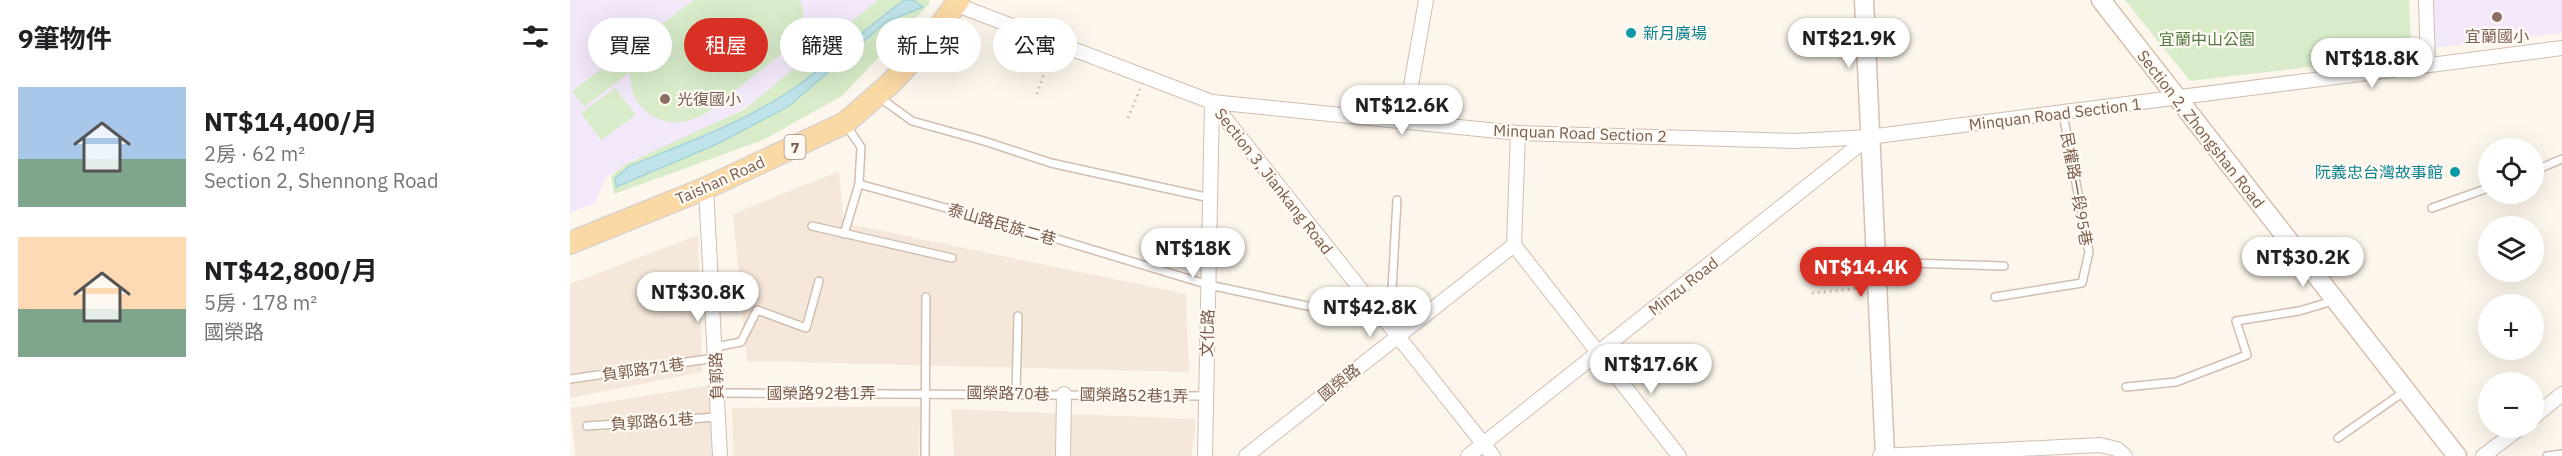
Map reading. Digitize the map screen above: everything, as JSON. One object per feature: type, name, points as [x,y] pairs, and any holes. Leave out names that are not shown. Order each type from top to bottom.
[{"type":"main road","name":"Taishan Road","points":[[570,243],[706,188],[845,123],[877,96],[926,45],[956,2]]},
{"type":"street","points":[[1405,120],[1426,0]]},
{"type":"street","points":[[1864,0],[1869,138],[1878,262],[1885,456]]},
{"type":"street","name":"Section 2, Zhongshan Road","points":[[2101,0],[2457,456]]},
{"type":"street","points":[[2426,0],[2428,65]]},
{"type":"street","name":"Minquan Road Section 2","points":[[956,2],[996,18]]},
{"type":"street","name":"Minquan Road Section 1","points":[[1869,138],[2562,48]]},
{"type":"street","name":"Minquan Road Section 2","points":[[1077,51],[1212,102],[1518,133],[1795,141],[1869,138]]},
{"type":"street","name":"文化路","points":[[1205,456],[1212,102]]},
{"type":"street","name":"Section 3, Jiankang Road","points":[[1212,102],[1492,456]]},
{"type":"street","points":[[1518,133],[1514,245],[1679,456]]},
{"type":"street","name":"Minzu Road","points":[[1468,456],[1869,138]]},
{"type":"street","name":"負郭路","points":[[706,188],[720,456]]},
{"type":"street","name":"國榮路","points":[[1246,456],[1514,245]]},
{"type":"street","name":"國榮路70巷","points":[[1063,456],[1064,394]]},
{"type":"street","points":[[2544,409],[2562,394]]},
{"type":"street","points":[[2483,456],[2507,438]]},
{"type":"street","points":[[1880,456],[2100,445],[2116,449],[2125,456]]},
{"type":"lane","points":[[877,96],[912,121],[1051,163],[1210,198]]},
{"type":"lane","name":"民權路一段95巷","points":[[1995,297],[2082,283],[2089,252],[2064,114]]},
{"type":"lane","points":[[844,234],[859,184],[861,147],[845,123]]},
{"type":"lane","points":[[2544,167],[2562,159]]},
{"type":"lane","name":"泰山路民族二巷","points":[[859,184],[1044,235],[1209,285],[1387,323]]},
{"type":"lane","points":[[2432,208],[2478,192]]},
{"type":"lane","points":[[1387,323],[1392,290],[1397,200]]},
{"type":"lane","points":[[812,226],[952,258]]},
{"type":"lane","points":[[1878,262],[2004,266]]},
{"type":"lane","name":"負郭路71巷","points":[[570,379],[715,353],[741,342],[757,310],[806,328],[819,281]]},
{"type":"lane","points":[[925,456],[926,297]]},
{"type":"lane","points":[[2126,387],[2176,382],[2247,355],[2236,321],[2299,311],[2336,300]]},
{"type":"lane","points":[[1016,394],[1018,316]]},
{"type":"lane","points":[[2338,438],[2406,390]]},
{"type":"lane","name":"國榮路92巷1弄","points":[[717,393],[926,393]]},
{"type":"lane","name":"國榮路70巷","points":[[926,393],[1064,394]]},
{"type":"lane","name":"國榮路52巷1弄","points":[[1064,394],[1205,396]]},
{"type":"lane","name":"負郭路61巷","points":[[587,426],[717,417]]},
{"type":"lane","points":[[2547,456],[2562,454]]},
{"type":"path","points":[[1037,94],[1045,72]]},
{"type":"path","points":[[1128,118],[1145,77]]},
{"type":"path","points":[[1812,293],[1878,286]]},
{"type":"shaded area","name":"光復國小","points":[[570,0],[886,0],[864,20],[780,18],[780,72],[805,72],[715,125],[636,159],[606,177],[595,203],[570,213]]},
{"type":"shaded area","name":"宜蘭國小","points":[[2432,0],[2562,0],[2562,33],[2434,48]]},
{"type":"shaded area","points":[[839,171],[844,223],[1186,294],[1189,372],[747,361],[733,214]]},
{"type":"shaded area","points":[[698,235],[702,372],[570,398],[570,284]]},
{"type":"shaded area","points":[[713,385],[712,456],[576,456],[570,408]]},
{"type":"shaded area","points":[[920,406],[919,456],[733,456],[732,408]]},
{"type":"shaded area","points":[[951,409],[1196,419],[1192,456],[954,456]]},
{"type":"green space","points":[[694,0],[800,0],[803,13],[803,18],[780,18],[780,55],[768,64],[768,18],[684,18],[684,72],[758,72],[708,112],[681,122],[661,120],[644,109],[630,83],[630,72],[672,72],[672,18],[670,18]]},
{"type":"green space","points":[[878,0],[929,0],[930,3],[916,18],[876,18],[876,60],[842,96],[763,140],[614,194],[611,176],[626,164],[745,109],[790,72],[864,72],[864,18],[856,18]]},
{"type":"green space","name":"宜蘭中山公園","points":[[2125,0],[2409,0],[2411,46],[2403,56],[2190,81]]},
{"type":"green space","points":[[597,72],[630,72],[584,107],[572,91]]},
{"type":"green space","points":[[615,88],[636,115],[601,140],[581,113]]},
{"type":"water","points":[[905,0],[913,0],[923,7],[896,18],[881,18]]},
{"type":"water","points":[[876,22],[876,31],[864,41],[864,32]]},
{"type":"water","points":[[828,72],[789,106],[717,144],[616,187],[615,178],[630,166],[739,120],[780,97],[813,74]]},
{"type":"place","name":"宜蘭國小","points":[[2497,17]]},
{"type":"place","name":"新月廣場","points":[[1631,33]]},
{"type":"place","name":"光復國小","points":[[665,99]]},
{"type":"place","name":"阮義忠台灣故事館","points":[[2455,172]]}]
